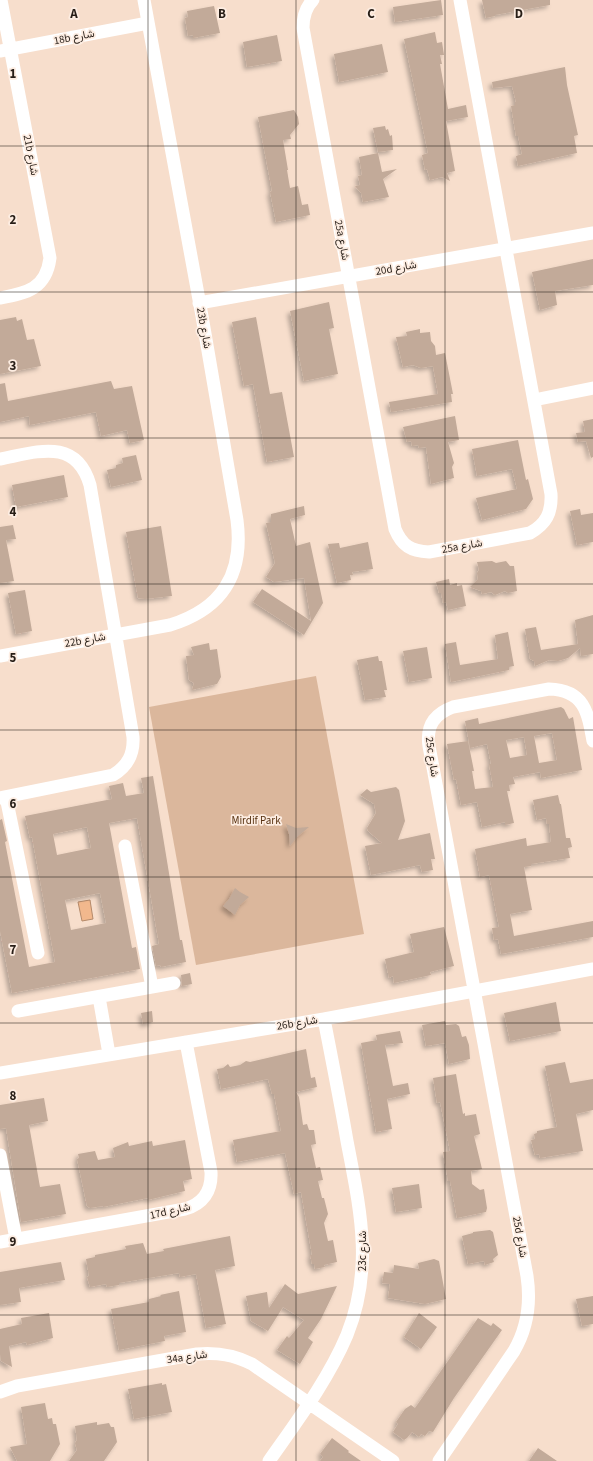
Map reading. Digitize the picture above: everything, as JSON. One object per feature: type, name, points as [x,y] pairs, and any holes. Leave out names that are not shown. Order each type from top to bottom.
[{"type":"street","name":"21b شارع","points":[[0,298],[30,290],[40,282],[49,267],[50,258],[5,51],[1,0]]},
{"type":"street","name":"23b شارع","points":[[144,0],[240,538],[234,572],[226,587],[202,612],[186,620],[170,625]]},
{"type":"street","name":"25a شارع","points":[[313,0],[304,13],[303,28],[395,529],[400,540],[409,548],[418,552],[428,552],[530,534],[544,521],[550,508],[550,494],[534,400],[460,0]]},
{"type":"street","name":"18b شارع","points":[[5,51],[148,23]]},
{"type":"street","name":"20d شارع","points":[[199,303],[593,233]]},
{"type":"street","points":[[534,400],[593,388]]},
{"type":"street","points":[[0,459],[52,450],[63,452],[73,457],[87,474],[133,737],[132,755],[121,770],[113,776],[3,798],[38,953]]},
{"type":"street","name":"22b شارع","points":[[0,656],[170,625]]},
{"type":"street","name":"25c شارع","points":[[475,990],[429,746],[428,737],[430,728],[440,713],[453,707],[549,689],[568,692],[583,705],[587,713],[593,741]]},
{"type":"street","points":[[125,846],[152,988]]},
{"type":"street","name":"26b شارع","points":[[0,1074],[110,1054],[324,1019],[593,969]]},
{"type":"street","points":[[18,1011],[174,983]]},
{"type":"street","name":"25d شارع","points":[[439,1461],[521,1339],[525,1327],[529,1301],[527,1276],[475,990]]},
{"type":"street","points":[[99,997],[110,1054]]},
{"type":"street","name":"23c شارع","points":[[269,1461],[309,1403],[339,1353],[354,1314],[359,1294],[364,1252],[360,1209],[324,1019]]},
{"type":"street","name":"17d شارع","points":[[0,1242],[185,1209],[193,1207],[206,1196],[210,1189],[211,1172],[186,1042]]},
{"type":"street","points":[[0,1155],[16,1239]]},
{"type":"street","name":"34a شارع","points":[[0,1392],[17,1386],[209,1353],[231,1356],[252,1364],[393,1461]]},
{"type":"green space","name":"Mirdif Park","points":[[316,676],[364,934],[196,965],[149,707]]},
{"type":"shaded area","points":[[90,900],[93,919],[82,921],[78,902]]},
{"type":"building","points":[[441,0],[443,15],[395,22],[393,7]]},
{"type":"building","points":[[482,0],[550,0],[550,5],[486,18]]},
{"type":"building","points":[[214,6],[220,33],[193,38],[193,35],[188,36],[185,18],[188,17],[187,11]]},
{"type":"building","points":[[435,32],[437,43],[442,42],[444,55],[440,55],[442,64],[440,64],[448,109],[466,105],[468,117],[446,121],[455,171],[447,173],[450,181],[442,177],[430,180],[427,169],[425,170],[422,155],[428,153],[404,39]]},
{"type":"building","points":[[277,35],[282,61],[247,67],[243,42]]},
{"type":"building","points":[[382,44],[388,72],[339,82],[334,54]]},
{"type":"building","points":[[565,67],[567,85],[578,135],[574,136],[577,153],[518,166],[516,156],[522,154],[518,136],[516,136],[511,106],[515,105],[516,102],[512,86],[493,88],[492,82]]},
{"type":"building","points":[[294,110],[298,117],[299,124],[290,135],[291,139],[283,140],[287,170],[290,188],[298,186],[302,205],[308,204],[310,215],[276,222],[270,192],[272,191],[258,117]]},
{"type":"building","points":[[385,126],[386,130],[388,129],[390,136],[392,135],[393,150],[378,152],[373,128]]},
{"type":"building","points":[[378,153],[382,172],[397,169],[383,179],[389,197],[363,202],[361,193],[355,186],[360,185],[358,176],[362,175],[359,157]]},
{"type":"building","points":[[593,259],[593,285],[555,291],[557,305],[540,310],[532,272]]},
{"type":"building","points":[[329,302],[334,328],[329,329],[338,374],[304,381],[290,311]]},
{"type":"building","points":[[16,317],[17,321],[22,319],[27,340],[34,339],[41,366],[0,374],[0,320]]},
{"type":"building","points":[[256,317],[270,394],[282,392],[294,457],[267,462],[253,384],[244,386],[232,322]]},
{"type":"building","points":[[420,329],[420,333],[430,332],[431,341],[435,346],[436,355],[445,353],[453,394],[451,394],[452,402],[391,412],[389,402],[438,394],[433,366],[421,368],[413,365],[403,367],[396,337],[407,336],[406,332]]},
{"type":"building","points":[[111,381],[114,389],[132,386],[144,440],[130,443],[127,430],[101,436],[96,412],[30,425],[29,416],[0,422],[0,384],[5,383],[8,401]]},
{"type":"building","points":[[455,416],[459,440],[448,442],[454,463],[452,467],[454,478],[431,484],[426,447],[419,448],[418,445],[412,446],[411,441],[407,442],[403,427]]},
{"type":"building","points":[[593,419],[593,457],[591,458],[586,441],[578,442],[576,433],[585,432],[583,421]]},
{"type":"building","points":[[518,440],[526,480],[528,479],[533,499],[526,509],[482,520],[476,498],[517,489],[512,469],[477,476],[472,449]]},
{"type":"building","points":[[136,455],[142,480],[111,487],[107,470],[116,468],[116,465],[123,463],[122,458]]},
{"type":"building","points":[[64,475],[68,497],[16,507],[12,485]]},
{"type":"building","points":[[304,506],[305,515],[290,519],[296,546],[310,542],[323,603],[304,635],[253,602],[262,589],[311,621],[304,578],[274,582],[266,577],[275,563],[266,523],[271,522],[271,514]]},
{"type":"building","points":[[580,509],[581,515],[593,513],[593,542],[577,545],[570,511]]},
{"type":"building","points":[[13,525],[16,539],[6,540],[14,581],[0,583],[0,527]]},
{"type":"building","points":[[161,526],[172,596],[145,599],[138,598],[126,532]]},
{"type":"building","points":[[368,542],[373,569],[352,572],[353,575],[350,575],[351,580],[337,583],[328,544],[339,543],[340,548]]},
{"type":"building","points":[[492,561],[496,563],[506,561],[510,566],[514,566],[517,591],[508,593],[505,591],[495,595],[491,592],[482,594],[481,591],[470,587],[478,579],[477,573],[479,570],[477,562]]},
{"type":"building","points":[[449,579],[450,585],[457,583],[457,586],[462,585],[466,606],[448,610],[446,602],[443,603],[441,593],[439,593],[436,582]]},
{"type":"building","points":[[25,590],[32,631],[16,634],[8,593]]},
{"type":"building","points":[[593,615],[593,654],[581,656],[580,648],[568,658],[558,661],[549,660],[535,666],[534,661],[530,659],[525,629],[536,627],[541,650],[578,644],[575,620]]},
{"type":"building","points":[[508,632],[514,666],[509,667],[509,670],[451,682],[445,644],[456,642],[460,665],[498,659],[495,635]]},
{"type":"building","points":[[209,643],[210,650],[217,649],[221,677],[217,684],[192,690],[194,683],[189,680],[186,656],[194,655],[191,647]]},
{"type":"building","points":[[427,647],[432,678],[409,682],[403,651]]},
{"type":"building","points":[[378,656],[379,661],[382,661],[387,690],[384,690],[386,697],[365,700],[357,660]]},
{"type":"building","points":[[561,707],[564,709],[569,719],[573,717],[582,770],[541,778],[540,772],[513,777],[515,784],[509,785],[510,791],[507,791],[514,823],[505,825],[505,822],[482,827],[477,802],[461,805],[456,779],[454,780],[447,744],[468,741],[474,771],[472,771],[475,789],[493,787],[487,744],[470,748],[465,721],[478,718],[479,724]],"holes":[[[552,733],[557,760],[539,763],[534,736]],[[524,737],[527,755],[510,758],[506,740]]]},
{"type":"building","points":[[153,776],[180,940],[182,940],[186,962],[161,967],[160,965],[156,966],[152,946],[159,944],[137,818],[109,823],[132,948],[136,947],[140,969],[12,993],[0,931],[0,820],[2,819],[7,841],[5,842],[29,967],[55,962],[32,837],[30,838],[25,816],[112,799],[109,786],[123,783],[126,796],[144,793],[141,778]],"holes":[[[87,827],[91,848],[57,855],[53,834]],[[100,893],[106,923],[71,930],[65,900]]]},
{"type":"building","points":[[396,787],[399,790],[405,821],[398,840],[430,833],[435,859],[431,859],[433,870],[422,872],[420,865],[371,875],[365,846],[382,843],[368,831],[367,828],[376,813],[374,804],[360,795],[367,789],[371,792]]},
{"type":"building","points":[[558,795],[561,804],[566,838],[570,838],[572,847],[568,848],[570,858],[531,864],[531,866],[524,867],[532,910],[510,914],[514,936],[593,921],[593,937],[501,954],[498,939],[494,940],[492,928],[499,927],[489,875],[480,877],[475,849],[526,838],[527,846],[551,842],[549,824],[547,824],[546,818],[537,820],[533,800]]},
{"type":"building","points":[[286,824],[296,828],[309,827],[297,837],[290,846]]},
{"type":"building","points":[[235,888],[249,897],[240,905],[235,915],[223,906]]},
{"type":"building","points":[[444,927],[454,966],[430,972],[431,975],[394,983],[393,976],[389,978],[385,959],[414,952],[410,934]]},
{"type":"building","points":[[190,973],[192,984],[182,986],[181,975]]},
{"type":"building","points":[[556,1002],[561,1031],[510,1041],[504,1013]]},
{"type":"building","points":[[152,1011],[153,1022],[143,1024],[141,1013]]},
{"type":"building","points":[[445,1021],[446,1025],[456,1024],[459,1026],[462,1037],[466,1036],[469,1045],[470,1059],[449,1064],[445,1043],[426,1046],[422,1025]]},
{"type":"building","points":[[400,1031],[403,1043],[385,1045],[393,1086],[408,1083],[410,1094],[387,1099],[392,1129],[376,1132],[361,1043],[377,1040],[376,1035]]},
{"type":"building","points":[[306,1049],[311,1078],[315,1077],[317,1087],[296,1092],[299,1097],[303,1125],[307,1124],[309,1130],[314,1130],[316,1144],[311,1145],[316,1168],[320,1167],[323,1180],[318,1181],[328,1214],[324,1223],[328,1241],[333,1240],[337,1262],[315,1269],[310,1255],[312,1255],[301,1192],[294,1194],[285,1153],[237,1162],[233,1140],[281,1131],[274,1094],[272,1094],[268,1079],[221,1089],[217,1069],[223,1068],[228,1064],[230,1067],[240,1065],[246,1061],[250,1062]]},
{"type":"building","points":[[565,1062],[570,1083],[593,1079],[593,1110],[576,1114],[583,1151],[540,1158],[539,1154],[535,1155],[531,1140],[535,1139],[534,1134],[537,1133],[537,1131],[557,1127],[545,1066]]},
{"type":"building","points":[[456,1074],[463,1114],[465,1113],[465,1116],[476,1114],[480,1134],[474,1136],[482,1169],[471,1171],[472,1184],[480,1190],[484,1189],[487,1208],[486,1212],[457,1218],[443,1152],[450,1151],[440,1102],[437,1103],[433,1078]]},
{"type":"building","points":[[44,1098],[48,1121],[29,1125],[40,1187],[60,1184],[66,1214],[21,1222],[6,1128],[0,1129],[0,1105]]},
{"type":"building","points":[[185,1140],[192,1179],[183,1181],[185,1191],[148,1200],[148,1198],[103,1207],[90,1208],[87,1206],[77,1159],[79,1158],[78,1154],[95,1151],[98,1160],[115,1157],[113,1148],[128,1142],[129,1146],[152,1141],[153,1146]]},
{"type":"building","points":[[419,1184],[422,1208],[396,1212],[392,1188]]},
{"type":"building","points":[[490,1230],[493,1232],[498,1255],[493,1259],[494,1262],[485,1265],[484,1261],[468,1264],[462,1236],[473,1232]]},
{"type":"building","points":[[230,1236],[235,1266],[215,1270],[226,1324],[206,1328],[196,1274],[180,1277],[179,1273],[119,1283],[119,1285],[107,1287],[106,1284],[90,1287],[87,1277],[89,1276],[86,1259],[95,1257],[95,1255],[126,1249],[125,1246],[143,1243],[147,1254],[164,1251],[163,1249]]},
{"type":"building","points":[[434,1259],[439,1261],[446,1299],[425,1304],[388,1298],[390,1284],[382,1283],[384,1272],[393,1273],[394,1265],[419,1269],[418,1263]]},
{"type":"building","points":[[61,1262],[65,1280],[19,1288],[21,1302],[0,1305],[0,1272]]},
{"type":"building","points":[[285,1284],[298,1294],[337,1286],[321,1319],[308,1338],[313,1342],[300,1364],[277,1350],[287,1336],[289,1338],[304,1320],[283,1307],[268,1331],[251,1321],[246,1296],[267,1292],[269,1308]]},
{"type":"building","points":[[179,1291],[186,1332],[164,1336],[165,1341],[119,1350],[111,1309],[149,1302],[149,1299]]},
{"type":"building","points":[[593,1296],[593,1324],[582,1326],[576,1299]]},
{"type":"building","points":[[49,1313],[53,1338],[27,1345],[26,1342],[9,1346],[12,1367],[1,1361],[0,1329],[22,1324],[21,1318]]},
{"type":"building","points":[[419,1313],[437,1327],[421,1349],[404,1337]]},
{"type":"building","points":[[478,1318],[491,1326],[493,1323],[502,1330],[454,1398],[433,1432],[429,1431],[425,1436],[421,1434],[419,1437],[412,1432],[404,1440],[393,1432],[398,1424],[396,1422],[405,1409],[411,1405],[415,1408]]},
{"type":"building","points":[[162,1383],[162,1385],[166,1384],[172,1412],[134,1419],[128,1389]]},
{"type":"building","points":[[45,1403],[48,1419],[52,1418],[53,1424],[56,1424],[60,1444],[50,1461],[17,1461],[10,1447],[27,1444],[21,1407]]},
{"type":"building","points":[[97,1422],[97,1425],[109,1423],[111,1427],[114,1427],[117,1442],[104,1461],[69,1461],[77,1450],[75,1443],[77,1440],[75,1426]]},
{"type":"building","points":[[332,1438],[361,1461],[320,1461],[323,1457],[320,1454]]},
{"type":"building","points":[[538,1448],[557,1461],[529,1461]]}]
